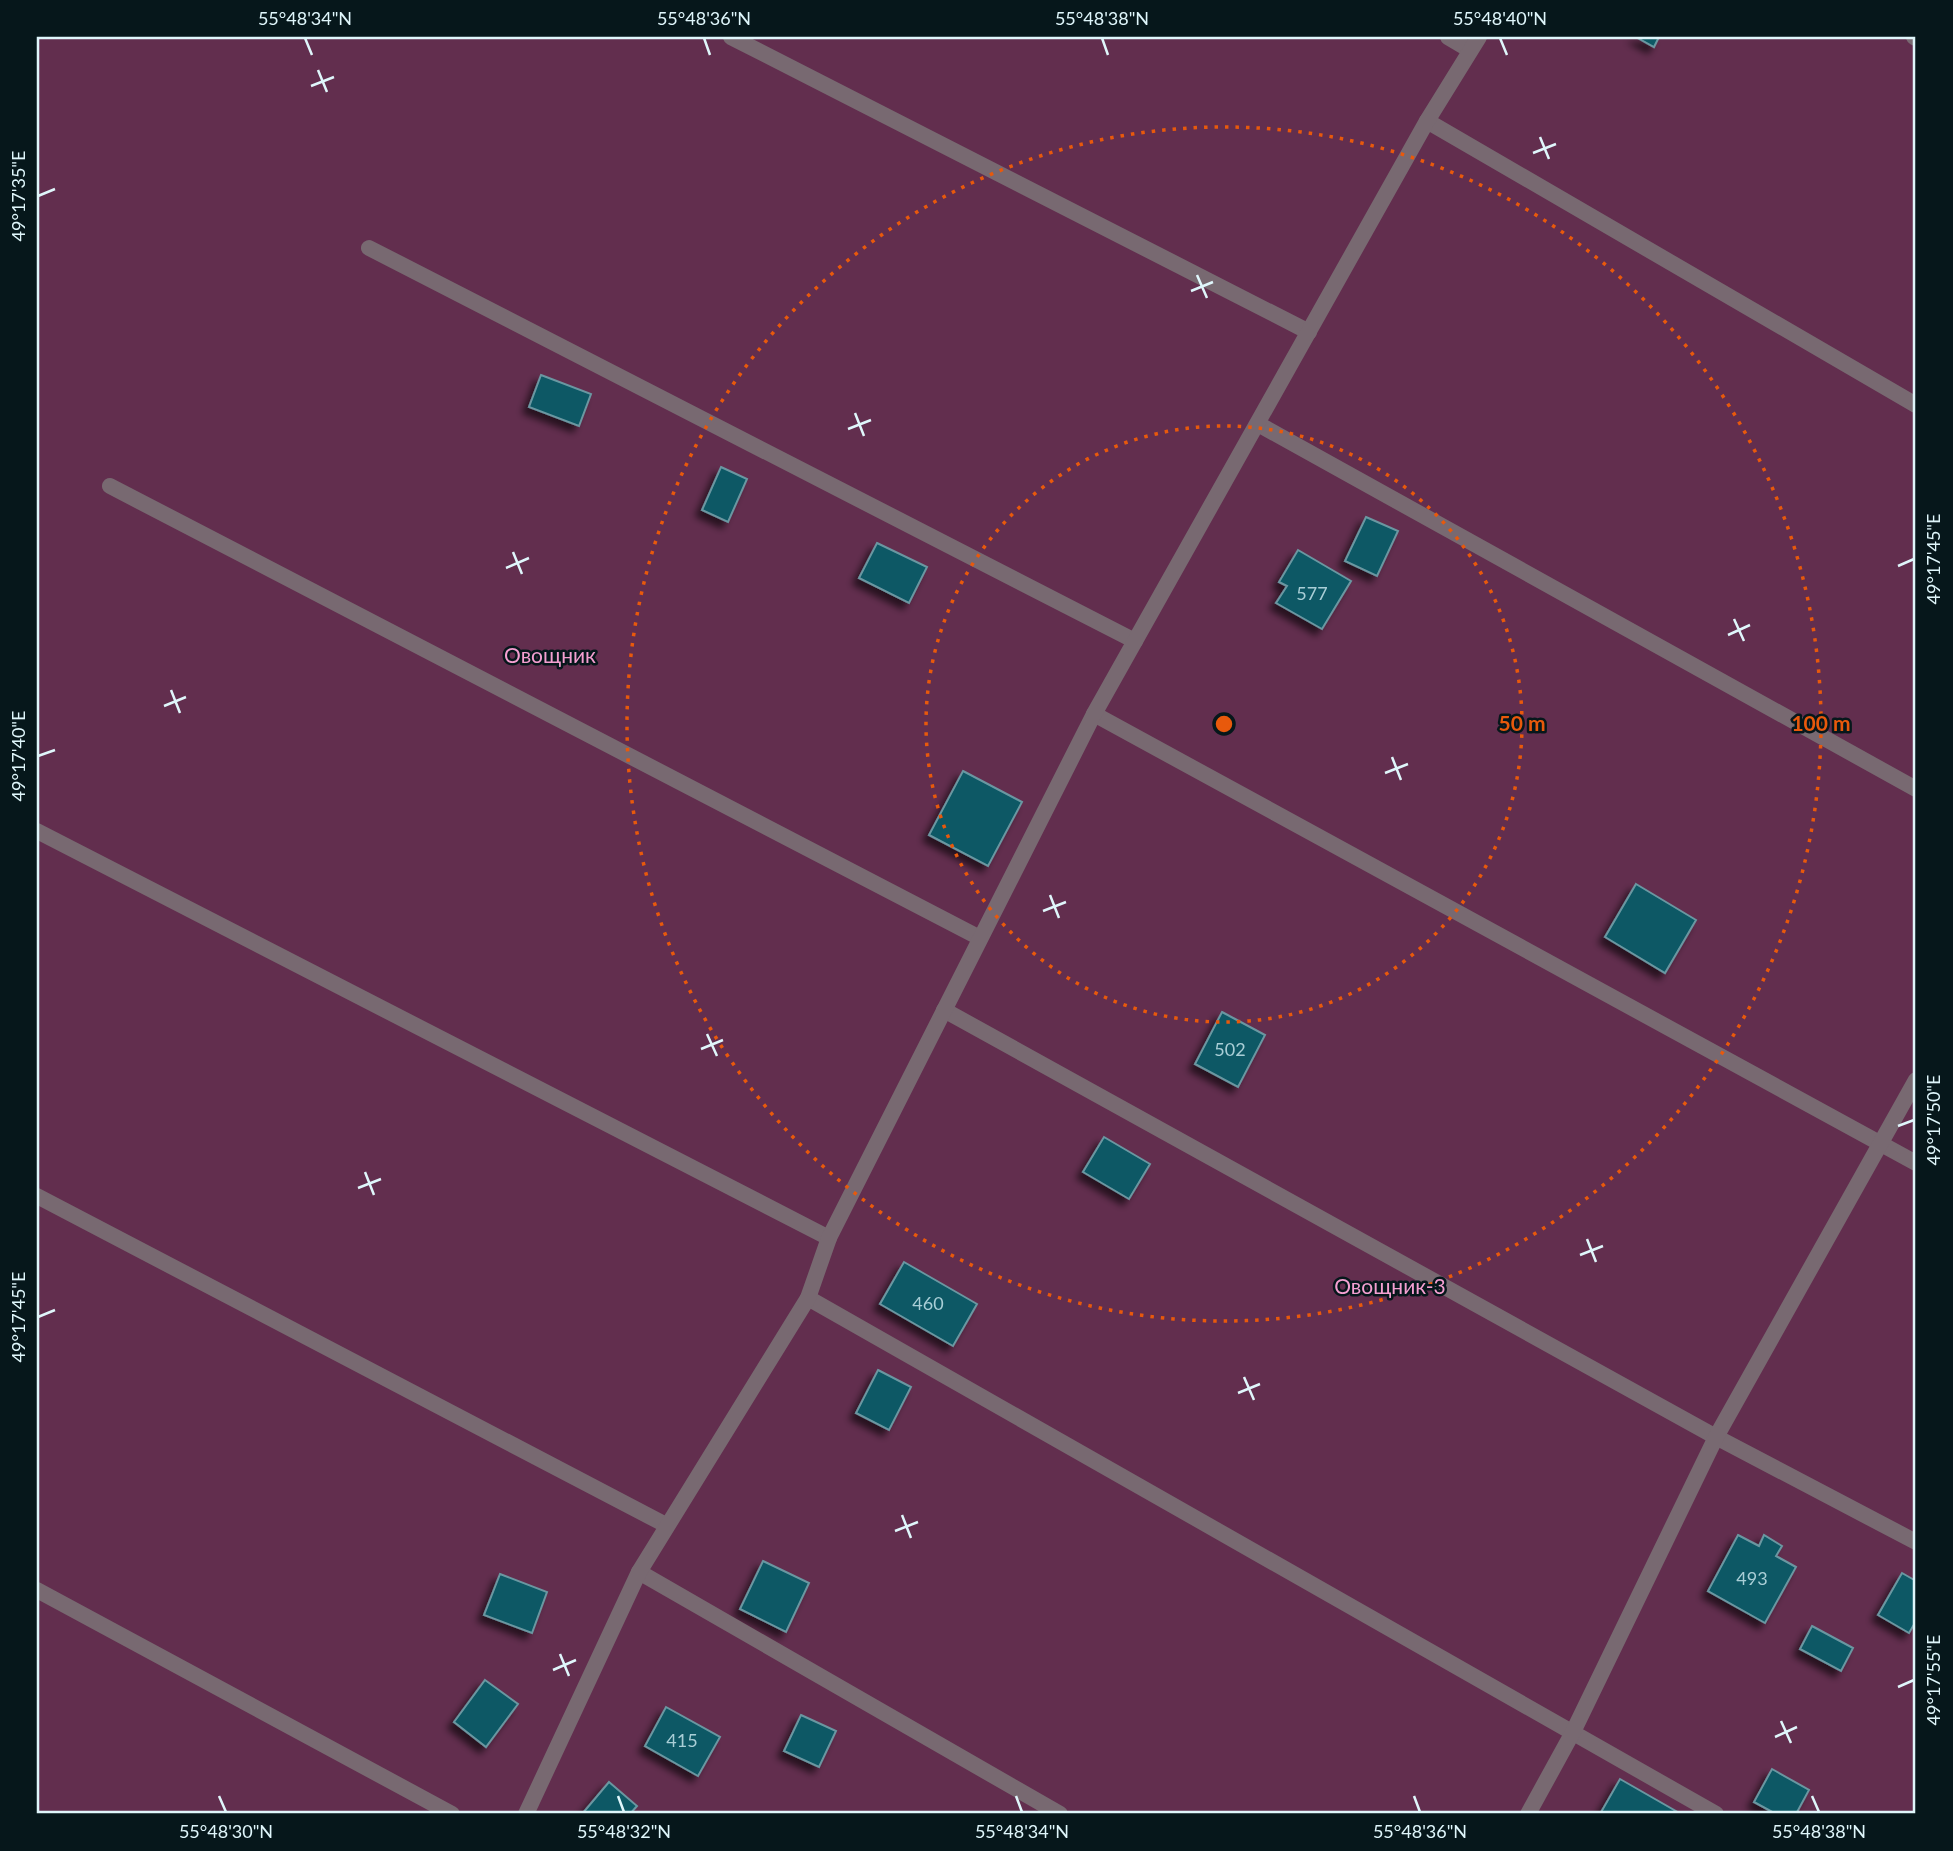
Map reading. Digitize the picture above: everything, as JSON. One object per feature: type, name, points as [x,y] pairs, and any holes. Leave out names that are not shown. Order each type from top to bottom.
[{"type":"lane","points":[[731,37],[1309,332]]},
{"type":"lane","points":[[526,1814],[639,1572],[808,1298],[829,1238],[1094,714],[1427,121],[1474,43],[1448,37]]},
{"type":"lane","points":[[1427,121],[1916,405]]},
{"type":"lane","points":[[369,247],[1135,641]]},
{"type":"lane","points":[[1258,424],[1916,789]]},
{"type":"lane","points":[[110,486],[980,938]]},
{"type":"lane","points":[[1094,714],[1916,1163]]},
{"type":"lane","points":[[37,831],[829,1238]]},
{"type":"lane","points":[[944,1010],[1716,1437],[1916,1542]]},
{"type":"lane","points":[[1528,1814],[1573,1732],[1716,1437],[1916,1080]]},
{"type":"lane","points":[[37,1196],[666,1525]]},
{"type":"lane","points":[[808,1298],[1716,1814]]},
{"type":"lane","points":[[639,1572],[1060,1814]]},
{"type":"lane","points":[[37,1590],[452,1814]]},
{"type":"green space","points":[[37,37],[1916,37],[1916,1814],[37,1814]]},
{"type":"building","points":[[1636,37],[1659,37],[1654,47]]},
{"type":"building","points":[[541,375],[591,394],[579,426],[529,407]]},
{"type":"building","points":[[721,467],[747,479],[728,522],[702,510]]},
{"type":"building","points":[[1366,517],[1398,531],[1377,576],[1345,561]]},
{"type":"building","points":[[877,543],[927,567],[909,603],[859,578]]},
{"type":"building","points":[[1298,550],[1351,581],[1322,629],[1276,603],[1287,586],[1279,582]]},
{"type":"building","points":[[963,771],[1022,802],[988,866],[929,835]]},
{"type":"building","points":[[1636,884],[1696,920],[1665,973],[1605,937]]},
{"type":"building","points":[[1222,1012],[1265,1035],[1238,1087],[1195,1064]]},
{"type":"building","points":[[1104,1137],[1150,1164],[1129,1199],[1083,1172]]},
{"type":"building","points":[[904,1262],[977,1304],[953,1346],[880,1304]]},
{"type":"building","points":[[878,1370],[911,1387],[889,1430],[856,1413]]},
{"type":"building","points":[[1738,1535],[1759,1546],[1764,1535],[1782,1546],[1776,1556],[1796,1567],[1765,1623],[1708,1591]]},
{"type":"building","points":[[763,1561],[809,1583],[786,1632],[740,1609]]},
{"type":"building","points":[[1902,1573],[1916,1581],[1916,1621],[1909,1633],[1878,1615]]},
{"type":"building","points":[[500,1574],[547,1592],[532,1633],[484,1615]]},
{"type":"building","points":[[1812,1626],[1853,1648],[1841,1671],[1800,1649]]},
{"type":"building","points":[[485,1680],[518,1704],[486,1747],[454,1722]]},
{"type":"building","points":[[666,1707],[720,1737],[698,1776],[645,1746]]},
{"type":"building","points":[[801,1715],[836,1731],[819,1767],[784,1751]]},
{"type":"building","points":[[1772,1769],[1809,1790],[1796,1814],[1776,1814],[1754,1802]]},
{"type":"building","points":[[1620,1779],[1681,1814],[1600,1814]]},
{"type":"building","points":[[609,1782],[637,1806],[630,1814],[582,1814]]},
{"type":"park label","name":"Овощник","points":[[550,656]]},
{"type":"park label","name":"Овощник-3","points":[[1390,1287]]}]
